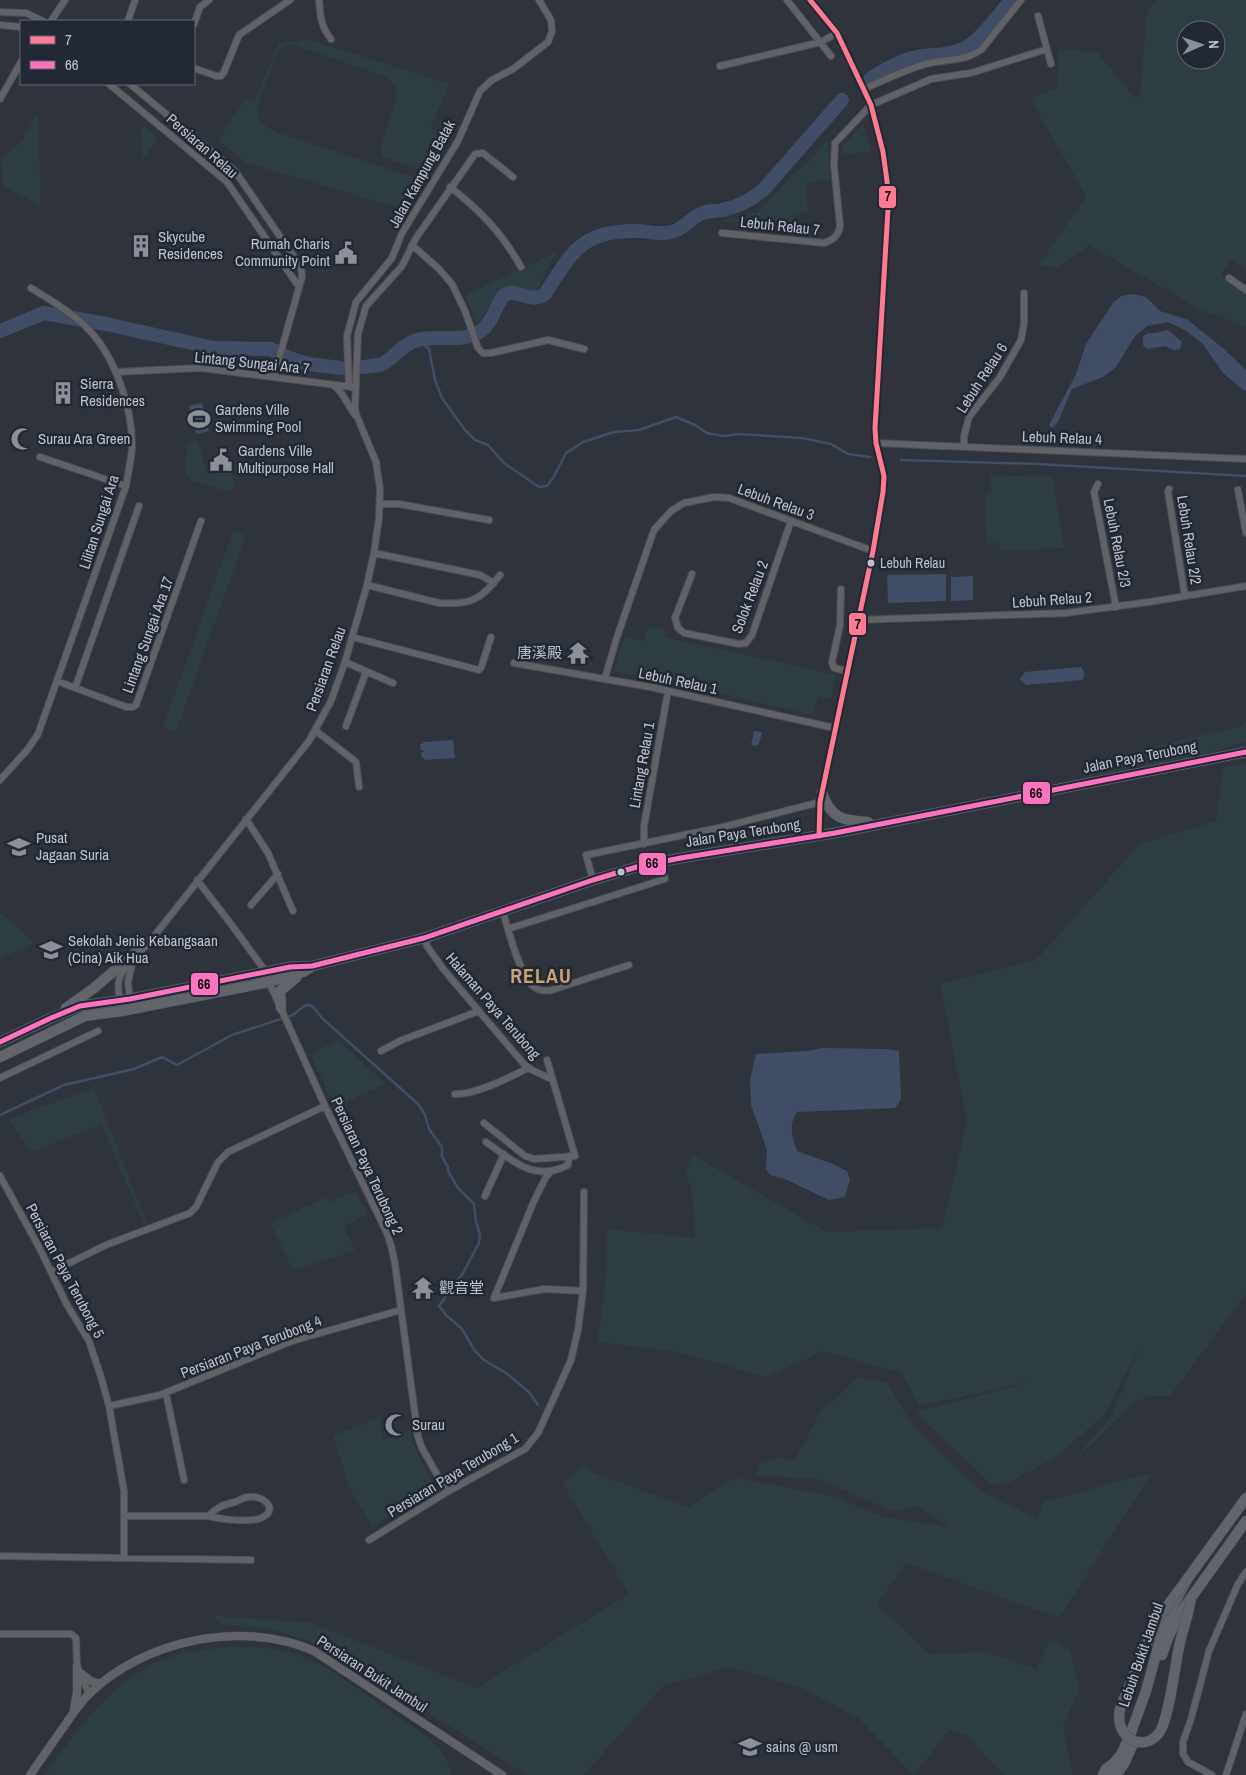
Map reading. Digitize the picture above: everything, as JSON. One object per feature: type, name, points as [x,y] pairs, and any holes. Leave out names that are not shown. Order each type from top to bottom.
[{"type":"main road","name":"Jalan Paya Terubong","points":[[268,977],[292,967],[312,966],[424,938],[616,872],[661,862],[819,836],[1246,752]]},
{"type":"main road","points":[[821,797],[831,811],[843,820],[887,823]]},
{"type":"main road","points":[[51,1018],[94,988],[148,942]]},
{"type":"main road","name":"Jalan Paya Terubong","points":[[0,1057],[80,1017],[126,1005],[303,972],[312,966]]},
{"type":"main road","points":[[281,1010],[280,991],[303,972]]},
{"type":"main road","name":"Jalan Paya Terubong","points":[[0,1042],[80,1006],[126,1005]]},
{"type":"main road","name":"Lebuh Bukit Jambul","points":[[1103,1775],[1106,1769],[1122,1753],[1130,1735],[1146,1691],[1165,1622],[1188,1578],[1246,1498]]},
{"type":"main road","name":"Lebuh Bukit Jambul","points":[[1114,1775],[1117,1774],[1125,1761],[1134,1741],[1173,1625],[1245,1525]]},
{"type":"main road","points":[[1188,1578],[1157,1620],[1124,1698],[1118,1715],[1120,1728],[1127,1737],[1138,1741],[1149,1740],[1161,1730],[1179,1645],[1189,1616],[1191,1598]]},
{"type":"street","points":[[52,20],[65,0]]},
{"type":"street","points":[[128,20],[135,0]]},
{"type":"street","points":[[195,21],[200,7],[209,0]]},
{"type":"street","points":[[195,68],[221,76],[239,35],[290,0]]},
{"type":"street","points":[[319,0],[320,20],[325,32],[331,39]]},
{"type":"street","name":"Jalan Kampung Batak","points":[[352,387],[346,336],[356,302],[392,258],[402,232],[458,142],[480,91],[492,80],[513,69],[548,42],[552,31],[551,20],[539,0]]},
{"type":"street","points":[[787,0],[822,42],[831,56]]},
{"type":"street","points":[[810,0],[837,33],[871,105],[883,152],[888,208],[876,413],[876,442],[884,476],[883,492],[873,551],[821,797],[819,836]]},
{"type":"street","points":[[864,89],[911,68],[974,55],[982,49],[1021,0]]},
{"type":"street","points":[[0,12],[26,13],[41,20]]},
{"type":"street","points":[[1038,16],[1051,64]]},
{"type":"street","points":[[0,24],[20,27]]},
{"type":"street","points":[[720,66],[822,42],[837,33]]},
{"type":"street","points":[[871,105],[931,79],[971,73],[1047,49]]},
{"type":"street","points":[[0,98],[20,64]]},
{"type":"street","name":"Persiaran Relau","points":[[110,85],[227,182],[299,288]]},
{"type":"street","name":"Persiaran Relau","points":[[131,85],[239,176],[301,267],[302,277],[274,376]]},
{"type":"street","name":"Lebuh Relau 7","points":[[722,233],[830,242],[840,226],[834,165],[834,143],[871,105]]},
{"type":"street","points":[[352,387],[358,334],[368,302],[402,266],[412,245],[472,157],[478,152],[485,155],[513,177]]},
{"type":"street","points":[[450,187],[485,216],[500,234],[521,267]]},
{"type":"street","points":[[412,245],[439,269],[452,284],[478,348],[483,353],[548,340],[584,348]]},
{"type":"street","points":[[1229,278],[1246,290]]},
{"type":"street","name":"Lilitan Sungai Ara","points":[[0,780],[35,740],[126,486],[132,447],[126,404],[116,372],[106,353],[90,332],[73,315],[31,288]]},
{"type":"street","name":"Lebuh Relau 6","points":[[964,446],[964,436],[969,417],[1000,377],[1021,340],[1024,323],[1024,294]]},
{"type":"street","name":"Lintang Sungai Ara 7","points":[[116,372],[195,368],[274,376],[352,387]]},
{"type":"street","points":[[332,384],[341,392],[358,420]]},
{"type":"street","name":"Persiaran Relau","points":[[126,1005],[119,987],[123,972],[293,761],[315,730],[331,701],[345,662],[367,584],[374,553],[380,504],[376,462],[358,420],[352,387]]},
{"type":"street","name":"Lebuh Relau 4","points":[[876,442],[1246,459]]},
{"type":"street","points":[[40,457],[126,486]]},
{"type":"street","name":"Lebuh Relau 2/3","points":[[1098,484],[1094,492],[1116,607]]},
{"type":"street","name":"Lebuh Relau 2/2","points":[[1169,489],[1185,596]]},
{"type":"street","points":[[1238,490],[1246,533]]},
{"type":"street","name":"Lebuh Relau 3","points":[[605,678],[654,530],[670,511],[691,501],[722,497],[729,498],[873,551]]},
{"type":"street","points":[[380,504],[399,504],[489,520]]},
{"type":"street","name":"Lilitan Sungai Ara","points":[[75,688],[139,506]]},
{"type":"street","name":"Lintang Sungai Ara 17","points":[[56,681],[129,708],[136,705],[201,521]]},
{"type":"street","name":"Solok Relau 2","points":[[692,574],[676,618],[678,628],[684,633],[739,644],[746,643],[752,635],[791,521]]},
{"type":"street","points":[[374,553],[480,575],[494,583]]},
{"type":"street","points":[[367,584],[440,603],[448,603],[475,600],[483,596],[500,575]]},
{"type":"street","name":"Lebuh Relau 2","points":[[858,620],[1066,613],[1246,586]]},
{"type":"street","points":[[841,589],[840,625],[832,662],[834,668],[847,671]]},
{"type":"street","points":[[352,637],[476,670],[481,668],[491,638]]},
{"type":"street","points":[[345,662],[393,683]]},
{"type":"street","name":"Lebuh Relau 1","points":[[514,663],[605,678],[835,728]]},
{"type":"street","points":[[346,726],[366,672]]},
{"type":"street","name":"Lintang Relau 1","points":[[644,844],[644,826],[668,691]]},
{"type":"street","points":[[315,730],[356,762],[359,787]]},
{"type":"street","points":[[593,880],[586,855],[723,827],[821,797]]},
{"type":"street","points":[[246,819],[268,853],[293,911]]},
{"type":"street","points":[[508,929],[665,879],[661,862]]},
{"type":"street","points":[[251,905],[278,874]]},
{"type":"street","name":"Persiaran Paya Terubong 2","points":[[197,880],[232,924],[268,977],[325,1106],[387,1233],[396,1264],[418,1437],[422,1448],[447,1492]]},
{"type":"street","points":[[503,912],[526,978],[539,990],[552,990],[629,965]]},
{"type":"street","name":"Halaman Paya Terubong","points":[[424,938],[426,946],[435,958],[528,1068],[553,1080]]},
{"type":"street","points":[[380,1051],[402,1040],[479,1011]]},
{"type":"street","points":[[0,1078],[98,1031]]},
{"type":"street","name":"Halaman Paya Terubong","points":[[548,1060],[572,1156]]},
{"type":"street","points":[[454,1094],[475,1090],[509,1078],[528,1068]]},
{"type":"street","points":[[51,1272],[106,1245],[190,1212],[196,1207],[218,1162],[228,1152],[325,1106]]},
{"type":"street","points":[[484,1123],[525,1156],[534,1159],[572,1156],[568,1165],[551,1172],[546,1177],[534,1201],[494,1298],[545,1289],[583,1291]]},
{"type":"street","points":[[486,1142],[526,1169],[551,1172]]},
{"type":"street","points":[[485,1196],[504,1154]]},
{"type":"street","name":"Persiaran Paya Terubong 5","points":[[0,1176],[67,1305],[89,1341],[109,1406],[124,1490],[124,1557]]},
{"type":"street","name":"Persiaran Paya Terubong 1","points":[[369,1540],[447,1492],[515,1456],[531,1442],[555,1398],[571,1360],[578,1330],[583,1291],[584,1192]]},
{"type":"street","name":"Persiaran Paya Terubong 4","points":[[109,1406],[166,1393],[292,1341],[401,1310]]},
{"type":"street","points":[[166,1393],[184,1480]]},
{"type":"street","points":[[124,1516],[208,1516],[220,1519],[258,1519],[266,1516],[269,1506],[261,1498],[250,1497],[216,1508],[208,1516]]},
{"type":"street","points":[[0,1556],[251,1560]]},
{"type":"street","points":[[1212,1775],[1188,1762],[1183,1754],[1183,1742],[1209,1651],[1238,1584],[1246,1572]]},
{"type":"street","points":[[0,1634],[71,1634],[76,1638],[77,1700],[72,1715]]},
{"type":"street","name":"Persiaran Bukit Jambul","points":[[30,1775],[89,1694],[116,1671],[187,1641],[259,1636],[290,1642],[314,1651],[502,1775]]},
{"type":"street","points":[[78,1669],[91,1681],[100,1684]]},
{"type":"street","points":[[78,1669],[89,1694]]},
{"type":"street","points":[[1226,1775],[1246,1714]]},
{"type":"shaded area","points":[[1157,0],[1246,0],[1246,268],[1231,259],[1221,275],[1246,293],[1246,327],[1201,310],[1089,245],[1059,267],[1039,265],[1086,196],[1030,99],[1058,88],[1059,49],[1097,52],[1136,99],[1140,91],[1147,10]]},
{"type":"shaded area","points":[[310,40],[450,84],[430,128],[449,138],[425,172],[383,157],[380,148],[397,95],[395,87],[387,77],[294,45],[286,45],[278,51],[258,105],[258,115],[261,121],[268,128],[278,133],[420,179],[399,208],[247,163],[218,141],[245,99],[254,102],[279,43]]},
{"type":"shaded area","points":[[38,113],[41,205],[3,186],[2,157],[20,143]]},
{"type":"shaded area","points":[[141,124],[159,139],[142,159]]},
{"type":"shaded area","points":[[863,124],[871,152],[842,154],[843,145]]},
{"type":"shaded area","points":[[828,139],[830,180],[806,182],[808,212],[794,214],[795,231],[720,221],[758,212],[792,175],[809,161]]},
{"type":"shaded area","points":[[557,251],[536,292],[508,288],[499,292],[476,325],[465,296]]},
{"type":"shaded area","points":[[198,440],[207,475],[231,470],[235,483],[233,490],[226,491],[191,480],[185,472],[188,442]]},
{"type":"shaded area","points":[[990,475],[1053,477],[1064,548],[1000,551],[999,543],[987,543],[985,495],[991,494]]},
{"type":"shaded area","points":[[233,531],[246,535],[176,732],[163,727]]},
{"type":"shaded area","points":[[648,626],[666,630],[665,637],[836,675],[831,699],[818,697],[813,715],[671,682],[613,671],[625,636],[643,641]]},
{"type":"shaded area","points":[[1246,722],[1246,742],[1204,754],[1086,777],[1084,763],[1241,726]]},
{"type":"shaded area","points":[[1246,764],[1246,1294],[1170,1396],[1149,1396],[1134,1403],[1068,1467],[1112,1415],[1140,1346],[1105,1414],[1056,1457],[1003,1486],[990,1483],[915,1412],[1030,1382],[919,1406],[902,1373],[823,1351],[766,1377],[679,1352],[597,1342],[605,1286],[607,1229],[695,1238],[692,1191],[685,1171],[693,1155],[827,1232],[942,1228],[967,1121],[940,984],[1036,960],[1140,844],[1216,821],[1223,767]]},
{"type":"shaded area","points":[[0,912],[35,943],[0,959]]},
{"type":"shaded area","points":[[338,1040],[386,1084],[335,1107],[310,1054]]},
{"type":"shaded area","points":[[94,1088],[147,1223],[144,1225],[101,1124],[31,1152],[9,1119]]},
{"type":"shaded area","points":[[355,1191],[367,1215],[344,1227],[355,1251],[293,1270],[270,1223],[327,1197],[330,1202]]},
{"type":"shaded area","points":[[856,1378],[887,1382],[913,1426],[982,1492],[1038,1519],[1042,1502],[1152,1473],[1059,1618],[906,1563],[877,1604],[929,1654],[986,1652],[1036,1669],[1050,1639],[1070,1650],[1080,1688],[1063,1726],[1073,1775],[1003,1775],[966,1734],[949,1730],[914,1775],[857,1717],[802,1688],[730,1667],[664,1685],[584,1775],[527,1775],[320,1645],[271,1629],[223,1625],[213,1616],[311,1623],[476,1688],[629,1594],[563,1484],[584,1463],[594,1473],[688,1507],[735,1478],[833,1496],[883,1517],[950,1527],[918,1506],[893,1511],[815,1478],[757,1476],[758,1465],[776,1458],[794,1461],[823,1407],[833,1402]]},
{"type":"shaded area","points":[[380,1417],[382,1440],[411,1431],[413,1444],[433,1484],[429,1490],[372,1527],[350,1489],[333,1436]]},
{"type":"shaded area","points":[[230,1647],[283,1651],[317,1663],[330,1670],[427,1737],[443,1754],[452,1775],[45,1775],[80,1727],[107,1697],[122,1684],[155,1663],[173,1656],[201,1650]]},
{"type":"water","points":[[1133,294],[1146,297],[1160,311],[1188,320],[1224,349],[1246,370],[1246,391],[1223,373],[1203,344],[1185,330],[1168,322],[1147,326],[1135,336],[1116,367],[1103,377],[1072,389],[1058,422],[1052,428],[1049,425],[1076,374],[1086,344],[1113,303],[1121,296]]},
{"type":"water","points":[[1168,330],[1182,342],[1180,349],[1174,350],[1165,346],[1148,349],[1143,345],[1145,335]]},
{"type":"water","name":"Gardens Ville Swimming Pool","points":[[202,403],[209,431],[196,434],[189,406]]},
{"type":"water","points":[[946,574],[946,601],[888,603],[887,575]]},
{"type":"water","points":[[973,576],[973,600],[951,601],[951,577]]},
{"type":"water","points":[[1081,667],[1085,674],[1082,680],[1026,685],[1020,679],[1025,672]]},
{"type":"water","points":[[754,731],[762,732],[759,744],[755,746],[751,745]]},
{"type":"water","points":[[453,740],[455,758],[425,760],[422,758],[421,752],[424,752],[421,750],[420,744],[423,744],[423,742]]},
{"type":"water","points":[[822,1048],[888,1049],[899,1051],[901,1099],[895,1108],[797,1112],[794,1117],[792,1131],[797,1151],[847,1171],[850,1179],[845,1197],[829,1200],[785,1179],[770,1175],[766,1169],[767,1150],[751,1105],[750,1080],[756,1054],[807,1051]]},
{"type":"waterway","points":[[870,79],[908,59],[948,54],[969,46],[995,20],[1011,0]]},
{"type":"waterway","points":[[363,367],[382,364],[406,345],[417,340],[459,338],[475,335],[488,323],[504,295],[514,293],[534,298],[545,294],[571,256],[590,240],[618,232],[671,232],[681,228],[696,216],[706,212],[728,209],[745,202],[765,188],[842,100]]},
{"type":"waterway","points":[[0,331],[44,313],[106,324],[214,348],[271,349],[289,358],[308,364],[341,368]]},
{"type":"waterway","points":[[419,340],[429,349],[435,380],[442,398],[465,430],[475,440],[488,445],[504,463],[539,487],[547,486],[566,453],[583,442],[614,432],[639,430],[676,417],[695,425],[707,433],[723,436],[739,434],[802,438],[831,444],[848,454],[870,457]]},
{"type":"waterway","points":[[901,460],[1038,464],[1246,476]]},
{"type":"waterway","points":[[0,1115],[64,1085],[134,1069],[162,1057],[177,1065],[232,1035],[293,1015],[304,1006],[310,1005],[419,1105],[425,1115],[429,1129],[442,1147],[442,1157],[448,1167],[448,1171],[458,1188],[474,1204],[476,1222],[480,1234],[479,1243],[463,1273],[439,1306],[462,1329],[475,1351],[484,1360],[506,1373],[529,1392],[538,1405]]},
{"type":"transit line","name":"7","points":[[810,0],[837,33],[871,105],[883,152],[888,209],[875,428],[876,443],[884,476],[883,492],[873,551],[820,802],[819,836]]},
{"type":"transit line","name":"66","points":[[0,1042],[80,1006],[130,999],[290,967],[312,966],[424,938],[593,880],[640,866],[835,833],[1246,752]]},
{"type":"place","name":"Skycube Residences","points":[[141,246]]},
{"type":"place","name":"Rumah Charis Community Point","points":[[346,253]]},
{"type":"place","name":"Sierra Residences","points":[[63,393]]},
{"type":"place","name":"Gardens Ville Swimming Pool","points":[[199,419]]},
{"type":"place","name":"Surau Ara Green","points":[[22,439]]},
{"type":"place","name":"Gardens Ville Multipurpose Hall","points":[[221,460]]},
{"type":"place","name":"Lebuh Relau","points":[[871,563]]},
{"type":"place","name":"唐溪殿","points":[[578,653]]},
{"type":"place","name":"Pusat Jagaan Suria","points":[[19,847]]},
{"type":"place","name":"Sekolah Jenis Kebangsaan (Cina) Aik Hua","points":[[51,950]]},
{"type":"place","name":"觀音堂","points":[[423,1288]]},
{"type":"place","name":"Surau","points":[[396,1425]]},
{"type":"place","name":"sains @ usm","points":[[750,1747]]},
{"type":"district","name":"RELAU","points":[[541,976]]}]
